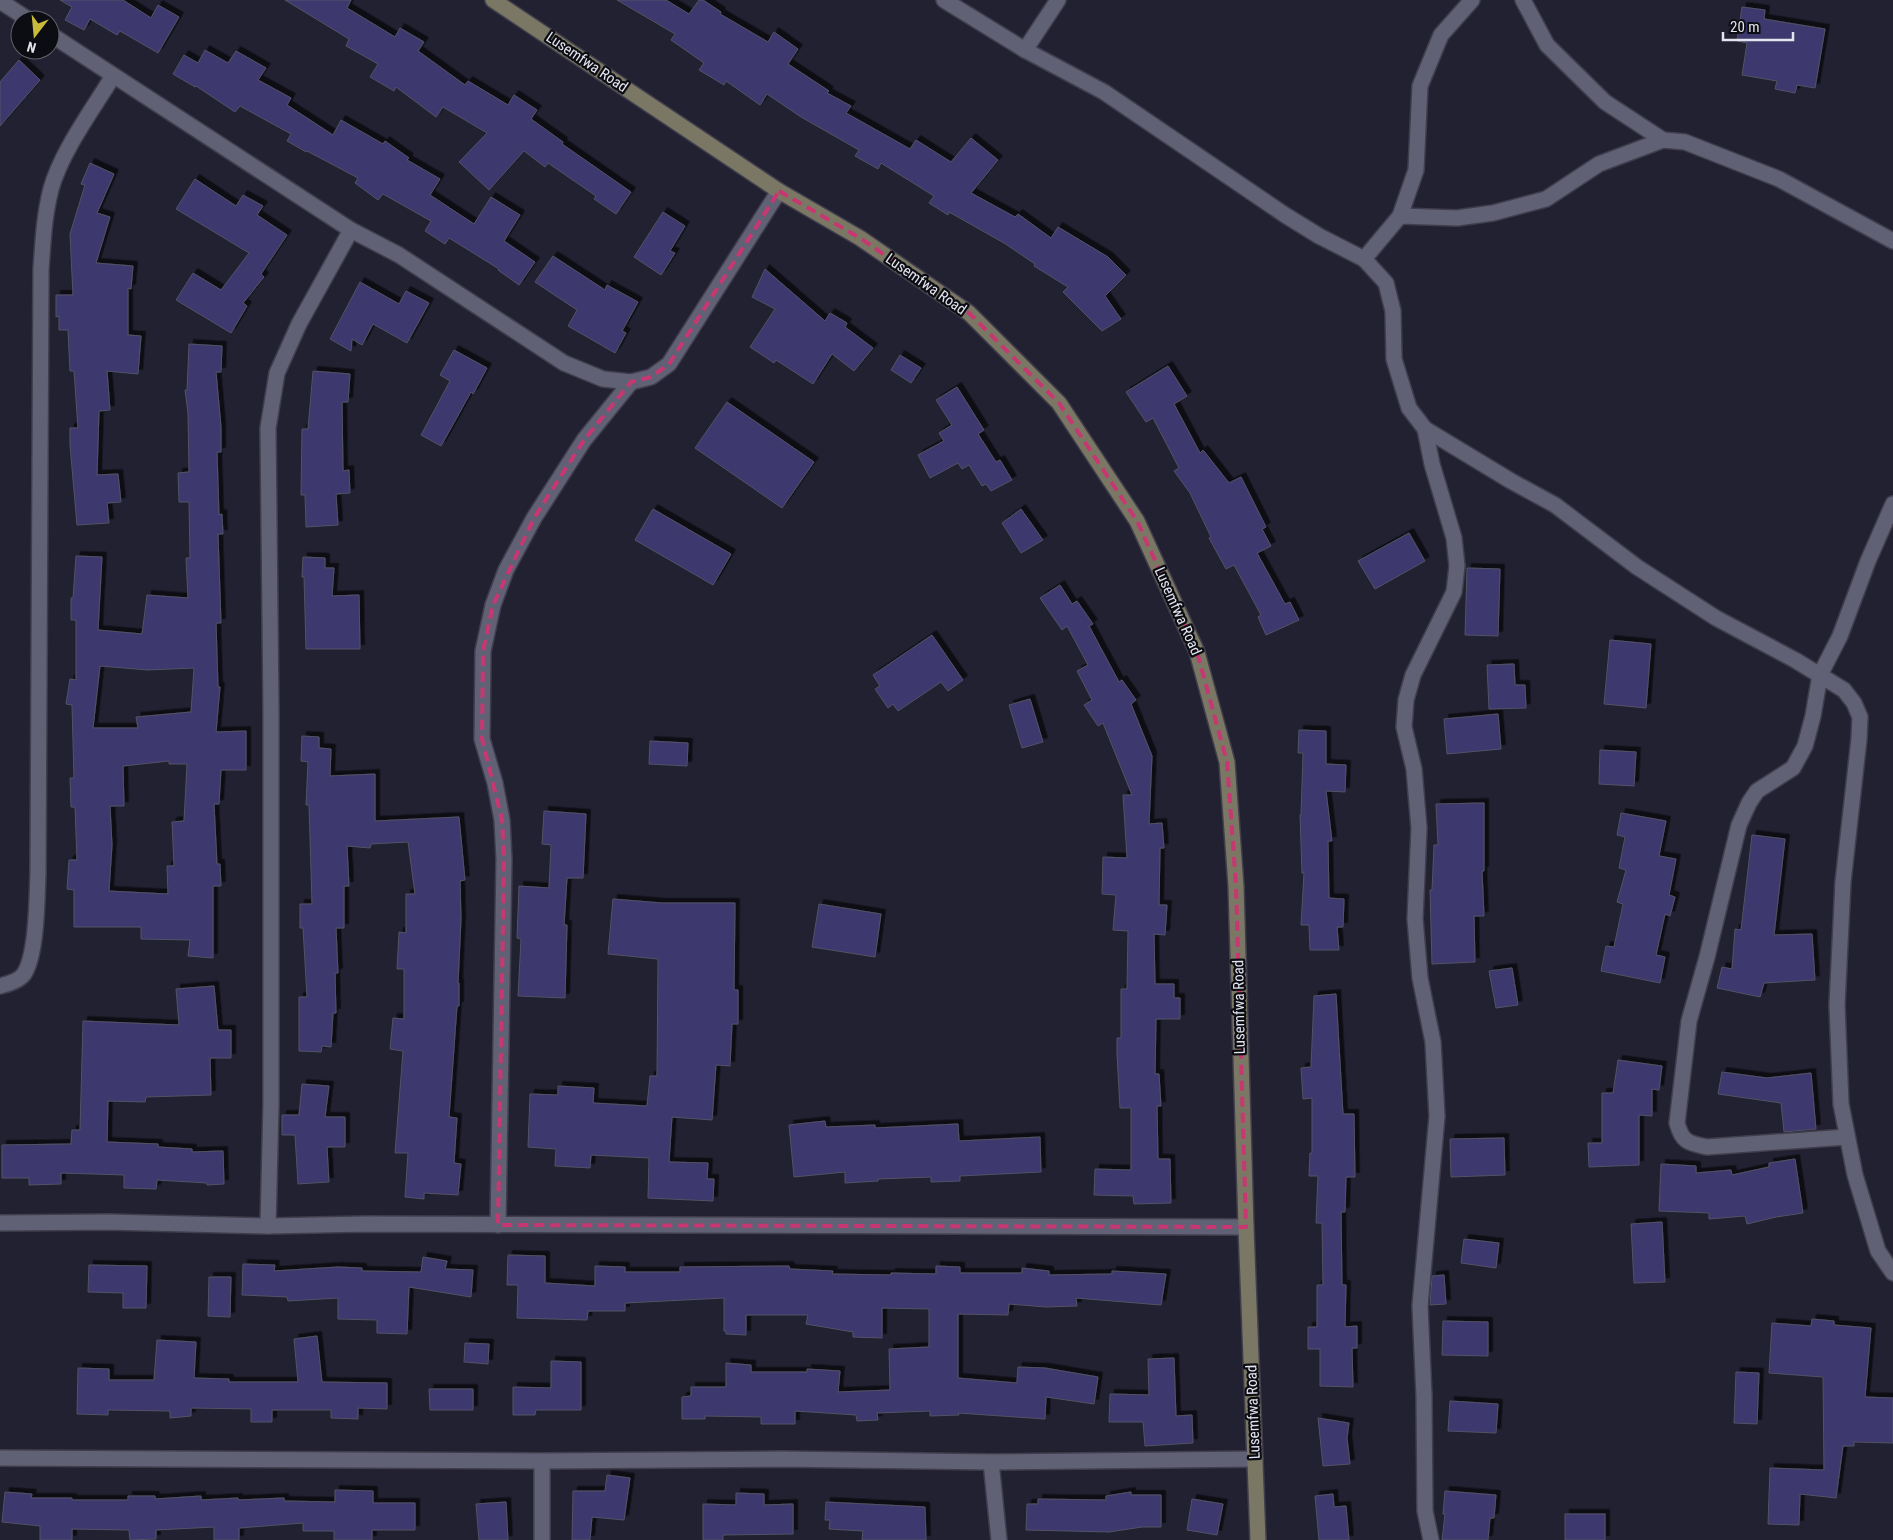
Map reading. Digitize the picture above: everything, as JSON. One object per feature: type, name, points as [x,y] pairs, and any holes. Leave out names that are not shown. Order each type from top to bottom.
[{"type":"street","name":"Lusemfwa Road","points":[[493,0],[779,191],[860,238],[969,313],[1059,403],[1137,521],[1197,652],[1227,762],[1236,886],[1258,1540]]},
{"type":"street","points":[[944,0],[1025,50],[1104,92],[1286,215],[1319,236],[1364,259],[1386,283],[1393,312],[1394,359],[1409,408],[1424,429],[1432,464],[1454,538],[1457,566],[1454,592],[1413,676],[1406,700],[1404,727],[1414,769],[1419,828],[1415,919],[1420,978],[1432,1042],[1437,1116],[1420,1306],[1426,1511],[1430,1540]]},
{"type":"street","points":[[1025,50],[1058,0]]},
{"type":"street","points":[[1364,259],[1400,216],[1416,170],[1420,86],[1441,35],[1472,0]]},
{"type":"street","points":[[1523,0],[1547,45],[1604,102],[1663,140]]},
{"type":"street","points":[[0,1],[13,10]]},
{"type":"street","points":[[60,41],[351,230],[399,255],[564,363],[603,378],[631,382],[651,377],[669,364],[779,191]]},
{"type":"street","points":[[0,986],[12,983],[23,976],[28,965],[35,929],[38,873],[41,269],[44,222],[51,188],[63,159],[113,76]]},
{"type":"street","points":[[1400,216],[1457,218],[1493,213],[1546,200],[1599,164],[1663,140],[1685,142],[1779,179],[1892,239]]},
{"type":"street","points":[[268,1226],[271,1104],[271,709],[268,428],[277,373],[300,324],[351,230]]},
{"type":"street","points":[[498,1225],[504,859],[502,820],[495,783],[482,738],[483,651],[493,605],[506,570],[534,518],[584,440],[631,382]]},
{"type":"street","points":[[1424,429],[1511,481],[1554,504],[1638,567],[1716,618],[1844,690],[1854,703],[1860,717],[1843,882],[1837,1006],[1841,1104],[1855,1175],[1878,1251],[1893,1273]]},
{"type":"street","points":[[1847,1137],[1707,1147],[1689,1144],[1680,1135],[1676,1122],[1689,1021],[1707,957],[1739,826],[1749,803],[1757,791],[1793,768],[1805,746],[1813,716],[1820,675],[1840,636],[1868,560],[1893,504]]},
{"type":"street","points":[[0,1222],[108,1222],[268,1226],[366,1224],[1246,1227]]},
{"type":"street","points":[[0,1458],[542,1462],[782,1459],[991,1462],[1255,1460]]},
{"type":"street","points":[[542,1462],[542,1540]]},
{"type":"street","points":[[991,1462],[998,1540]]},
{"type":"highlighted area","points":[[779,191],[860,238],[969,313],[1059,403],[1137,521],[1197,652],[1227,762],[1236,886],[1246,1227],[498,1225],[504,859],[502,820],[482,739],[483,651],[493,605],[534,518],[584,440],[631,382],[651,377],[669,364]]},
{"type":"building","points":[[60,0],[123,0],[151,18],[158,5],[179,17],[158,53],[120,31],[117,35],[90,19],[84,30],[65,20],[72,7]]},
{"type":"building","points":[[285,0],[351,0],[347,8],[395,37],[400,28],[424,42],[418,51],[465,85],[468,81],[508,105],[514,95],[537,110],[531,119],[563,142],[562,144],[631,192],[616,214],[594,199],[596,196],[548,163],[545,167],[524,151],[489,190],[459,162],[487,133],[443,107],[436,117],[396,87],[394,91],[370,77],[378,64],[346,46],[349,39]]},
{"type":"building","points":[[617,0],[666,0],[689,14],[699,0],[703,0],[721,12],[720,14],[768,42],[774,32],[798,49],[788,64],[829,91],[827,93],[851,106],[846,113],[910,149],[916,140],[951,162],[971,138],[998,160],[971,193],[1015,217],[1018,214],[1051,238],[1058,227],[1108,257],[1126,275],[1105,296],[1121,319],[1102,331],[1063,292],[1068,287],[1034,266],[1035,264],[1004,243],[949,212],[948,215],[929,203],[934,196],[881,163],[878,169],[855,156],[859,150],[801,117],[767,94],[760,105],[726,81],[724,85],[699,70],[704,63],[671,40],[675,34]]},
{"type":"building","points":[[1742,7],[1765,10],[1764,19],[1825,29],[1815,88],[1797,85],[1795,93],[1775,89],[1777,81],[1742,75],[1747,43],[1737,41]]},
{"type":"building","points":[[205,50],[228,63],[236,51],[266,68],[258,80],[291,98],[287,105],[333,135],[341,120],[383,144],[385,141],[409,158],[407,160],[440,179],[430,195],[474,224],[491,197],[520,215],[504,241],[535,262],[519,285],[499,269],[449,238],[445,244],[425,231],[431,221],[383,194],[378,200],[355,183],[358,178],[287,141],[291,134],[240,106],[235,112],[196,86],[173,74],[184,55],[198,63]]},
{"type":"building","points":[[19,60],[40,80],[0,126],[0,82]]},
{"type":"building","points":[[90,163],[114,174],[97,213],[110,217],[96,263],[133,266],[131,289],[128,288],[128,335],[141,336],[138,374],[107,371],[110,410],[99,411],[97,475],[118,474],[121,502],[107,503],[109,523],[77,525],[70,445],[70,428],[78,428],[74,371],[70,371],[68,330],[59,330],[59,316],[56,317],[56,295],[73,295],[70,234],[85,185],[81,184]]},
{"type":"building","points":[[195,179],[236,206],[243,195],[263,206],[257,215],[287,235],[261,274],[264,277],[243,303],[247,306],[231,333],[176,300],[193,273],[221,290],[249,253],[176,209]]},
{"type":"building","points":[[663,212],[685,226],[670,251],[675,253],[661,275],[634,257]]},
{"type":"building","points":[[553,256],[605,290],[607,285],[638,302],[622,331],[626,333],[615,353],[568,326],[577,310],[535,282]]},
{"type":"building","points":[[765,269],[825,321],[830,313],[847,323],[845,327],[873,348],[854,371],[832,354],[813,384],[776,360],[774,363],[750,347],[775,309],[752,297]]},
{"type":"building","points":[[360,282],[399,304],[406,291],[429,303],[407,343],[373,324],[362,345],[352,339],[351,351],[330,339]]},
{"type":"building","points":[[189,344],[222,346],[221,372],[216,372],[221,427],[221,452],[217,452],[219,515],[222,514],[223,534],[218,534],[221,623],[216,623],[218,687],[220,687],[216,732],[246,731],[246,770],[221,770],[219,804],[214,804],[217,864],[220,864],[221,886],[213,886],[213,958],[188,956],[190,940],[141,939],[141,927],[74,927],[74,890],[67,889],[69,860],[77,860],[75,807],[71,807],[70,778],[74,778],[72,705],[66,704],[70,679],[76,680],[76,620],[71,620],[71,598],[73,598],[76,556],[102,557],[98,630],[142,634],[147,595],[188,598],[186,558],[190,558],[189,502],[179,502],[178,473],[189,472],[188,413],[185,390],[187,390]],"holes":[[[100,666],[148,670],[194,668],[191,712],[136,717],[138,728],[93,728]],[[169,761],[169,764],[187,764],[184,821],[172,822],[174,866],[167,866],[168,894],[109,891],[112,845],[110,806],[124,806],[123,766]]]},
{"type":"building","points":[[454,350],[487,368],[473,394],[471,392],[441,446],[421,435],[450,381],[440,375]]},
{"type":"building","points":[[900,355],[921,368],[911,383],[891,370]]},
{"type":"building","points":[[1168,366],[1187,396],[1174,404],[1200,453],[1203,450],[1229,483],[1241,477],[1266,527],[1262,529],[1271,546],[1257,553],[1285,604],[1290,602],[1299,620],[1266,635],[1258,617],[1261,615],[1234,565],[1226,569],[1209,538],[1211,537],[1190,493],[1174,471],[1179,468],[1153,418],[1146,422],[1126,392]]},
{"type":"building","points":[[313,371],[350,374],[348,402],[342,402],[343,471],[349,470],[350,493],[336,494],[338,525],[306,527],[305,495],[301,495],[302,429],[308,429]]},
{"type":"building","points":[[957,387],[984,430],[978,434],[996,462],[1000,460],[1012,480],[991,491],[986,484],[982,486],[969,465],[962,469],[958,463],[930,478],[918,455],[944,441],[939,433],[952,425],[936,400]]},
{"type":"building","points":[[727,402],[814,462],[782,508],[695,448]]},
{"type":"building","points":[[653,509],[731,554],[713,585],[635,540]]},
{"type":"building","points":[[1021,509],[1043,540],[1021,553],[1002,523]]},
{"type":"building","points":[[1409,533],[1425,561],[1375,589],[1358,561]]},
{"type":"building","points":[[303,557],[325,558],[325,568],[334,568],[332,596],[359,595],[360,649],[306,649],[304,577],[302,577]]},
{"type":"building","points":[[1467,568],[1500,569],[1498,636],[1465,635]]},
{"type":"building","points":[[1060,585],[1072,604],[1077,601],[1093,624],[1089,626],[1119,682],[1122,680],[1136,700],[1131,704],[1152,756],[1149,824],[1162,823],[1164,848],[1160,848],[1159,905],[1167,905],[1165,935],[1154,934],[1155,984],[1174,984],[1174,998],[1180,998],[1180,1019],[1156,1019],[1155,1074],[1159,1074],[1161,1106],[1157,1106],[1158,1159],[1170,1159],[1171,1203],[1134,1204],[1133,1196],[1094,1195],[1095,1169],[1131,1170],[1131,1108],[1120,1108],[1117,1054],[1117,1038],[1121,1038],[1121,989],[1127,989],[1128,931],[1113,930],[1116,895],[1102,894],[1103,857],[1127,858],[1123,795],[1132,795],[1103,723],[1098,726],[1084,705],[1092,700],[1077,671],[1088,665],[1067,626],[1062,630],[1040,598]]},
{"type":"building","points":[[932,635],[963,680],[948,691],[941,682],[898,711],[893,704],[888,708],[875,689],[880,686],[873,675]]},
{"type":"building","points":[[1610,640],[1651,644],[1646,708],[1604,704]]},
{"type":"building","points":[[1514,664],[1515,685],[1525,685],[1526,708],[1489,709],[1487,665]]},
{"type":"building","points":[[1030,699],[1043,742],[1022,748],[1009,705]]},
{"type":"building","points":[[1498,714],[1501,749],[1447,754],[1444,719]]},
{"type":"building","points":[[1299,730],[1326,731],[1326,764],[1346,765],[1345,792],[1326,791],[1332,841],[1328,841],[1329,898],[1344,899],[1343,927],[1337,927],[1339,950],[1310,950],[1309,925],[1301,925],[1304,873],[1302,873],[1300,815],[1303,753],[1298,753]]},
{"type":"building","points":[[302,736],[319,737],[319,748],[331,749],[330,776],[375,774],[375,821],[459,817],[465,880],[460,881],[459,1006],[457,1006],[449,1117],[457,1118],[454,1163],[461,1164],[458,1195],[424,1193],[424,1199],[405,1197],[408,1153],[395,1153],[403,1051],[390,1049],[393,1018],[404,1019],[404,969],[397,969],[399,932],[406,933],[406,894],[415,894],[408,842],[371,844],[370,848],[347,846],[349,886],[344,886],[344,928],[336,928],[338,973],[335,973],[336,1013],[333,1013],[331,1047],[322,1046],[321,1052],[299,1051],[299,997],[307,997],[303,928],[300,928],[300,904],[312,904],[309,805],[306,805],[308,762],[301,761]]},
{"type":"building","points":[[650,741],[688,743],[687,766],[649,764]]},
{"type":"building","points":[[1600,750],[1636,752],[1634,786],[1599,784]]},
{"type":"building","points":[[1484,803],[1484,871],[1482,871],[1484,916],[1474,916],[1475,962],[1432,964],[1430,890],[1432,890],[1434,845],[1438,845],[1436,804]]},
{"type":"building","points":[[544,811],[586,814],[583,878],[567,878],[564,925],[567,925],[565,998],[518,996],[521,939],[517,938],[519,886],[549,888],[551,845],[542,844]]},
{"type":"building","points":[[1621,813],[1666,821],[1659,856],[1676,859],[1669,895],[1675,897],[1670,916],[1665,914],[1656,955],[1665,957],[1660,983],[1601,971],[1606,946],[1614,947],[1623,904],[1617,902],[1626,870],[1619,868],[1625,837],[1617,835]]},
{"type":"building","points":[[1752,835],[1785,839],[1774,935],[1812,934],[1815,980],[1764,983],[1760,997],[1717,988],[1722,967],[1732,969],[1735,929],[1741,930]]},
{"type":"building","points":[[613,899],[662,903],[735,903],[734,990],[738,990],[738,1024],[732,1024],[730,1066],[716,1065],[712,1120],[672,1117],[669,1162],[708,1163],[707,1179],[714,1179],[713,1201],[648,1198],[649,1158],[591,1155],[590,1168],[555,1166],[556,1149],[528,1147],[530,1094],[558,1095],[558,1086],[594,1088],[593,1103],[647,1106],[650,1076],[657,1076],[658,959],[608,954]]},
{"type":"building","points":[[819,904],[881,914],[875,957],[812,947]]},
{"type":"building","points":[[1512,968],[1518,1005],[1496,1008],[1489,971]]},
{"type":"building","points":[[214,986],[218,1030],[231,1030],[231,1058],[210,1058],[211,1095],[146,1097],[145,1102],[108,1101],[107,1142],[158,1144],[158,1147],[192,1149],[192,1152],[223,1151],[224,1184],[207,1185],[207,1183],[157,1180],[156,1189],[124,1188],[124,1175],[61,1173],[61,1184],[29,1185],[29,1178],[2,1178],[2,1145],[71,1144],[72,1130],[80,1130],[83,1021],[179,1025],[176,989]]},
{"type":"building","points":[[1336,994],[1343,1114],[1354,1114],[1355,1177],[1346,1177],[1345,1212],[1341,1212],[1342,1285],[1346,1285],[1345,1327],[1357,1326],[1357,1348],[1352,1348],[1353,1387],[1320,1386],[1320,1349],[1308,1349],[1308,1327],[1317,1327],[1317,1285],[1323,1285],[1322,1223],[1316,1223],[1318,1176],[1309,1176],[1310,1153],[1312,1153],[1312,1098],[1303,1099],[1301,1068],[1311,1067],[1314,996]]},
{"type":"building","points":[[1618,1060],[1662,1066],[1659,1090],[1652,1089],[1652,1116],[1639,1115],[1639,1165],[1589,1167],[1588,1143],[1602,1143],[1602,1093],[1613,1093]]},
{"type":"building","points":[[1722,1072],[1767,1078],[1811,1073],[1816,1129],[1784,1132],[1781,1103],[1718,1094]]},
{"type":"building","points":[[302,1084],[329,1086],[325,1117],[345,1117],[345,1147],[327,1147],[329,1182],[298,1184],[295,1135],[282,1135],[282,1115],[299,1115]]},
{"type":"building","points":[[825,1121],[826,1127],[875,1125],[875,1128],[958,1124],[959,1141],[1040,1137],[1041,1172],[960,1176],[960,1181],[931,1182],[931,1177],[878,1179],[878,1181],[845,1183],[845,1172],[794,1177],[789,1125]]},
{"type":"building","points":[[1504,1138],[1505,1175],[1451,1177],[1450,1139]]},
{"type":"building","points":[[1795,1159],[1803,1213],[1747,1224],[1745,1216],[1709,1219],[1709,1213],[1659,1211],[1661,1164],[1696,1166],[1696,1173],[1731,1170],[1732,1175],[1769,1167],[1769,1163]]},
{"type":"building","points":[[1662,1222],[1665,1282],[1634,1283],[1631,1224]]},
{"type":"building","points":[[1464,1239],[1499,1243],[1496,1268],[1461,1263]]},
{"type":"building","points":[[508,1255],[545,1256],[545,1283],[595,1286],[595,1266],[625,1267],[625,1272],[680,1272],[680,1267],[789,1266],[790,1269],[833,1271],[832,1274],[891,1275],[891,1273],[936,1274],[936,1266],[960,1267],[960,1273],[1022,1273],[1022,1268],[1049,1271],[1049,1275],[1112,1274],[1112,1271],[1166,1274],[1161,1305],[1076,1298],[1077,1306],[1046,1307],[1009,1304],[1008,1315],[958,1314],[958,1378],[1017,1383],[1018,1367],[1045,1368],[1098,1377],[1094,1404],[1046,1397],[1045,1419],[958,1413],[959,1415],[930,1416],[930,1411],[877,1413],[878,1420],[857,1421],[856,1415],[795,1411],[795,1424],[761,1424],[761,1417],[705,1416],[705,1419],[682,1419],[682,1397],[691,1396],[691,1387],[726,1387],[726,1363],[751,1365],[751,1372],[807,1372],[807,1369],[840,1371],[838,1392],[890,1390],[889,1349],[929,1347],[929,1309],[882,1308],[882,1338],[853,1337],[853,1332],[806,1324],[808,1315],[746,1315],[746,1335],[726,1334],[726,1331],[724,1331],[724,1298],[625,1303],[625,1311],[588,1311],[587,1320],[517,1318],[518,1285],[507,1285]]},
{"type":"building","points":[[423,1257],[447,1261],[445,1269],[473,1270],[471,1297],[409,1287],[407,1334],[377,1333],[377,1320],[338,1319],[338,1298],[288,1301],[287,1297],[242,1295],[243,1264],[275,1265],[274,1271],[338,1267],[362,1268],[362,1271],[421,1272]]},
{"type":"building","points":[[89,1265],[147,1266],[146,1308],[123,1308],[123,1293],[88,1292]]},
{"type":"building","points":[[1444,1275],[1446,1304],[1430,1305],[1432,1276]]},
{"type":"building","points":[[209,1277],[231,1277],[230,1317],[208,1316]]},
{"type":"building","points":[[1812,1319],[1834,1321],[1834,1325],[1871,1328],[1865,1397],[1893,1398],[1893,1443],[1854,1442],[1854,1446],[1843,1446],[1836,1498],[1800,1494],[1799,1525],[1768,1524],[1770,1468],[1824,1470],[1823,1377],[1769,1373],[1772,1323],[1811,1326]]},
{"type":"building","points":[[1443,1321],[1488,1322],[1488,1356],[1442,1355]]},
{"type":"building","points":[[317,1336],[322,1382],[387,1383],[387,1409],[358,1408],[358,1419],[331,1418],[331,1410],[272,1410],[272,1422],[251,1422],[251,1409],[191,1408],[191,1416],[170,1418],[170,1411],[108,1410],[108,1415],[77,1414],[78,1368],[109,1369],[109,1380],[154,1380],[157,1340],[196,1342],[194,1378],[229,1379],[229,1382],[298,1382],[294,1339]]},
{"type":"building","points":[[465,1343],[489,1344],[488,1364],[464,1362]]},
{"type":"building","points":[[1174,1358],[1176,1416],[1192,1415],[1193,1443],[1145,1446],[1143,1422],[1109,1422],[1110,1394],[1149,1395],[1148,1359]]},
{"type":"building","points":[[551,1361],[581,1362],[581,1410],[536,1410],[535,1415],[513,1415],[513,1387],[551,1388]]},
{"type":"building","points":[[1736,1372],[1759,1373],[1757,1424],[1734,1423]]},
{"type":"building","points":[[429,1389],[473,1389],[473,1410],[430,1410]]},
{"type":"building","points":[[1450,1401],[1498,1404],[1496,1433],[1448,1431]]},
{"type":"building","points":[[1318,1418],[1349,1423],[1347,1438],[1350,1464],[1323,1466]]},
{"type":"building","points":[[607,1475],[630,1478],[624,1520],[592,1517],[590,1540],[572,1540],[573,1491],[605,1491]]},
{"type":"building","points":[[335,1490],[373,1491],[373,1503],[415,1503],[415,1530],[372,1530],[372,1540],[334,1540],[334,1531],[303,1531],[303,1523],[239,1528],[239,1540],[214,1540],[214,1527],[156,1530],[156,1539],[130,1540],[129,1530],[72,1529],[72,1540],[40,1540],[40,1526],[2,1522],[5,1492],[32,1494],[31,1498],[72,1498],[72,1500],[128,1500],[128,1496],[155,1496],[155,1499],[201,1496],[201,1500],[284,1498],[284,1501],[335,1502]]},
{"type":"building","points":[[1445,1491],[1496,1495],[1494,1518],[1490,1518],[1488,1540],[1442,1540]]},
{"type":"building","points":[[1131,1492],[1131,1495],[1161,1495],[1161,1527],[1142,1527],[1109,1532],[1026,1530],[1027,1504],[1038,1504],[1038,1499],[1106,1500],[1106,1496]]},
{"type":"building","points":[[736,1493],[764,1494],[764,1505],[793,1504],[793,1534],[723,1535],[723,1540],[703,1540],[703,1504],[736,1505]]},
{"type":"building","points":[[1333,1494],[1334,1507],[1346,1506],[1349,1540],[1319,1540],[1315,1496]]},
{"type":"building","points":[[1192,1499],[1223,1504],[1217,1535],[1187,1530]]},
{"type":"building","points":[[506,1502],[508,1540],[479,1540],[476,1504]]},
{"type":"building","points":[[826,1502],[925,1507],[926,1540],[862,1540],[863,1531],[829,1529],[830,1520],[825,1520]]},
{"type":"building","points":[[1565,1514],[1605,1514],[1605,1540],[1565,1540]]}]
